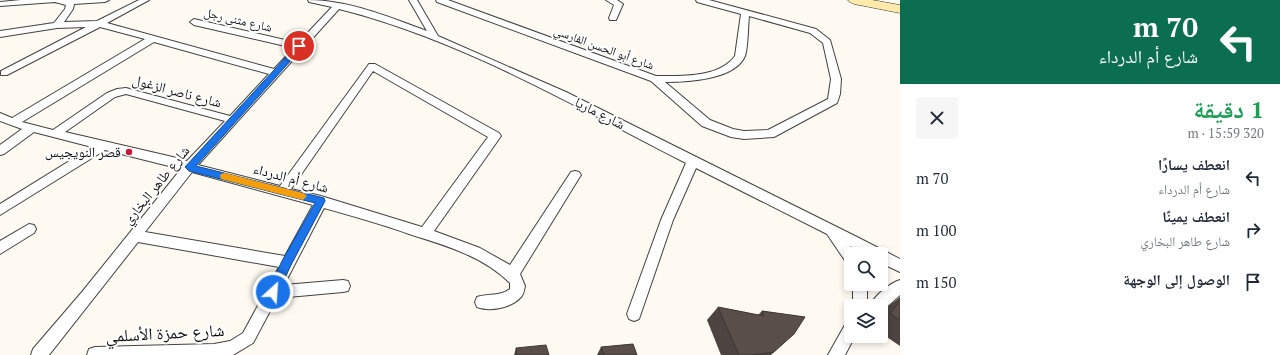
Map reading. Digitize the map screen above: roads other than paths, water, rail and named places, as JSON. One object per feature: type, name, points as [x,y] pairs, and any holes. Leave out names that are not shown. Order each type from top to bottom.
[{"type":"main road","points":[[854,0],[900,9]]},
{"type":"main road","points":[[884,0],[900,3]]},
{"type":"street","points":[[0,4],[55,0],[68,2],[105,0]]},
{"type":"street","points":[[4,73],[145,0]]},
{"type":"street","name":"شارع ماريا","points":[[314,0],[379,16],[434,36],[525,76],[864,247]]},
{"type":"street","points":[[413,0],[434,36]]},
{"type":"street","name":"شارع أبو الحسن الفارسي","points":[[440,0],[655,79],[675,79],[698,76],[732,66],[738,61],[740,56],[745,13]]},
{"type":"street","points":[[610,0],[619,4],[613,18]]},
{"type":"street","points":[[655,79],[706,123],[731,133],[744,135],[770,134],[833,101],[836,93],[836,83],[827,42],[824,38],[813,31],[700,0]]},
{"type":"street","points":[[57,25],[69,9],[70,5],[68,2]]},
{"type":"street","name":"شارع طاهر البخاري","points":[[39,355],[87,298],[189,167],[337,6]]},
{"type":"street","name":"شارع مثنى رجل","points":[[194,22],[299,46]]},
{"type":"street","points":[[0,34],[57,25],[100,24],[276,72]]},
{"type":"street","points":[[12,123],[152,39]]},
{"type":"street","points":[[283,191],[372,66],[495,136],[425,233]]},
{"type":"street","name":"شارع ناصر الزغول","points":[[55,134],[111,95],[122,91],[174,103],[233,120]]},
{"type":"street","name":"شارع أم الدرداء","points":[[0,116],[12,123],[102,146],[158,157],[189,167],[321,201],[425,233],[483,255],[503,266],[512,274]]},
{"type":"street","points":[[0,151],[32,128]]},
{"type":"street","points":[[0,210],[102,146]]},
{"type":"street","points":[[634,314],[667,220],[693,161]]},
{"type":"street","points":[[482,302],[505,300],[514,296],[517,290],[517,284],[512,274],[575,175]]},
{"type":"street","name":"شارع حمزة الأسلمي","points":[[95,355],[214,352],[229,350],[240,345],[248,338],[273,292],[287,262],[321,201]]},
{"type":"street","points":[[0,248],[29,229]]},
{"type":"street","points":[[831,229],[844,248]]},
{"type":"street","points":[[134,236],[287,262]]},
{"type":"street","points":[[888,260],[900,266]]},
{"type":"street","points":[[273,292],[343,286]]},
{"type":"street","points":[[885,299],[900,286]]},
{"type":"street","points":[[836,355],[844,341]]},
{"type":"place","name":"قصر النويجيس","points":[[129,152]]}]
